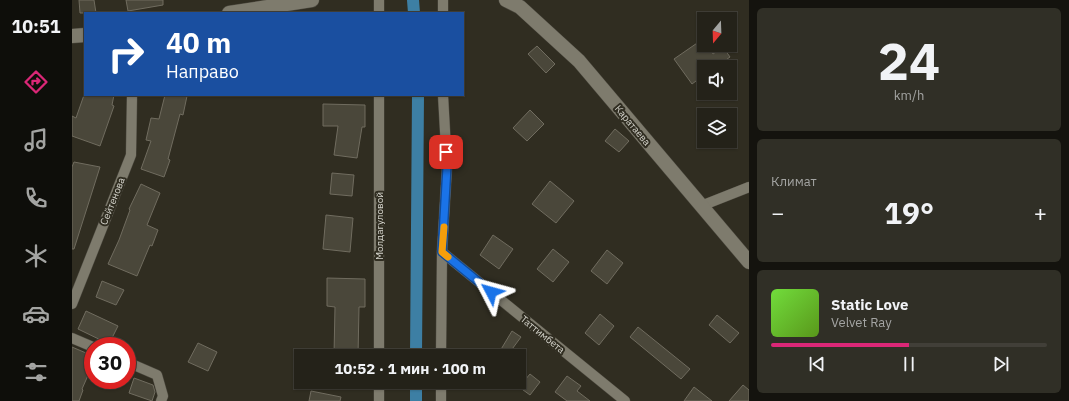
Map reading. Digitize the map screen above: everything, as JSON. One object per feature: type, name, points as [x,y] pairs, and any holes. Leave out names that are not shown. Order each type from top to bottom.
[{"type":"street","points":[[234,12],[279,3],[312,0]]},
{"type":"street","points":[[379,0],[379,12]]},
{"type":"street","points":[[443,0],[443,12]]},
{"type":"street","name":"Каратаева","points":[[506,0],[520,8],[579,62],[749,262]]},
{"type":"street","points":[[72,36],[84,35]]},
{"type":"street","name":"Сейтенова","points":[[72,304],[76,281],[131,154],[132,96]]},
{"type":"street","name":"Молдагуловой","points":[[379,96],[379,349]]},
{"type":"street","points":[[441,349],[442,252],[447,167],[443,96]]},
{"type":"street","points":[[701,206],[749,187]]},
{"type":"street","name":"Таттимбета","points":[[442,252],[625,401]]},
{"type":"street","points":[[72,338],[84,343]]},
{"type":"street","points":[[136,366],[157,374],[163,396],[161,401]]},
{"type":"street","points":[[379,389],[379,401]]},
{"type":"street","points":[[441,389],[441,401]]},
{"type":"building","points":[[79,0],[94,0],[96,12],[80,13]]},
{"type":"building","points":[[126,0],[163,0],[163,5],[128,11]]},
{"type":"building","points":[[697,43],[697,52],[712,52],[713,54],[716,52],[726,52],[730,57],[726,60],[697,60],[697,80],[692,84],[674,59]]},
{"type":"building","points":[[537,46],[555,64],[546,73],[528,54]]},
{"type":"building","points":[[84,95],[114,96],[112,105],[114,106],[100,146],[72,136],[72,116],[76,118]]},
{"type":"building","points":[[165,96],[187,96],[183,115],[180,114],[168,159],[170,160],[164,177],[141,169],[151,141],[146,140],[151,118],[159,119]]},
{"type":"building","points":[[323,104],[365,105],[365,127],[362,127],[357,158],[334,155],[338,126],[323,126]]},
{"type":"building","points":[[530,110],[544,124],[527,141],[513,128]]},
{"type":"building","points":[[615,129],[629,141],[619,152],[605,141]]},
{"type":"building","points":[[74,162],[100,167],[74,249],[72,249],[72,167]]},
{"type":"building","points":[[332,173],[354,175],[352,196],[330,194]]},
{"type":"building","points":[[550,181],[574,201],[556,223],[532,204]]},
{"type":"building","points":[[141,184],[160,193],[147,225],[158,230],[137,276],[108,264],[119,240],[130,210],[129,209]]},
{"type":"building","points":[[326,215],[353,218],[350,252],[323,249]]},
{"type":"building","points":[[493,235],[513,249],[499,269],[480,255]]},
{"type":"building","points":[[553,249],[569,262],[553,282],[537,269]]},
{"type":"building","points":[[607,250],[623,263],[607,284],[591,271]]},
{"type":"building","points":[[327,278],[365,279],[365,307],[359,307],[358,349],[334,349],[335,307],[327,306]]},
{"type":"building","points":[[102,281],[124,290],[116,305],[96,297]]},
{"type":"building","points":[[86,311],[118,326],[112,337],[95,337],[78,329]]},
{"type":"building","points":[[600,314],[614,326],[599,345],[585,333]]},
{"type":"building","points":[[717,315],[739,333],[730,343],[709,325]]},
{"type":"building","points":[[638,327],[690,369],[681,379],[630,337]]},
{"type":"building","points":[[512,331],[521,337],[512,349],[501,349]]},
{"type":"building","points":[[198,343],[217,352],[208,371],[188,362]]},
{"type":"building","points":[[72,347],[84,352],[84,384],[79,401],[72,401]]},
{"type":"building","points":[[530,374],[540,382],[530,395],[522,389],[526,389],[526,379]]},
{"type":"building","points":[[567,376],[581,386],[577,391],[590,401],[567,401],[555,392]]},
{"type":"building","points":[[136,379],[153,385],[155,392],[152,401],[129,393],[130,389],[136,389]]},
{"type":"building","points":[[743,385],[749,390],[749,401],[729,401]]},
{"type":"building","points":[[694,387],[712,401],[684,401]]},
{"type":"building","points":[[311,391],[341,397],[340,401],[309,401]]},
{"type":"waterway","points":[[413,0],[414,12]]},
{"type":"waterway","points":[[416,349],[418,96]]},
{"type":"waterway","points":[[416,389],[416,401]]},
{"type":"slow traffic","points":[[444,227],[442,252],[448,257]]},
{"type":"route","points":[[446,152],[447,167],[442,252],[491,292]]}]
